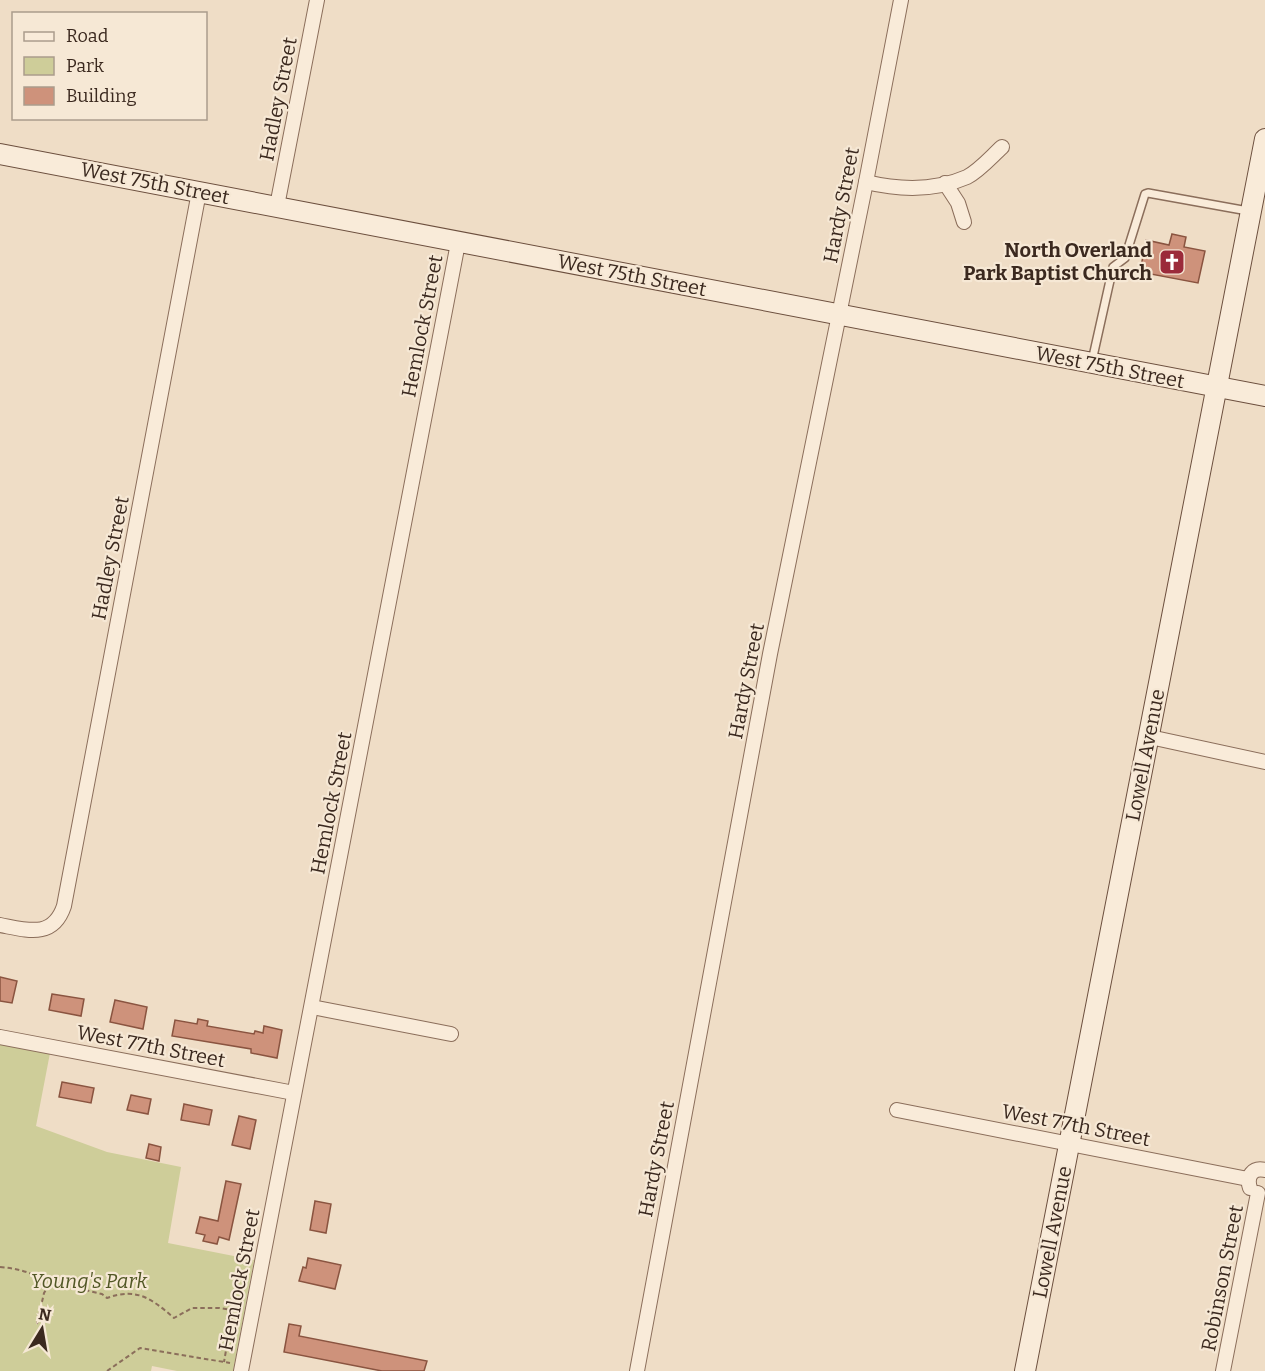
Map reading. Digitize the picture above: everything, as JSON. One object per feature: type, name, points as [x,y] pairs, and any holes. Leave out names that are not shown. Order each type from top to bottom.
[{"type":"main road","name":"Lowell Avenue","points":[[1025,1371],[1265,139]]},
{"type":"main road","name":"West 75th Street","points":[[0,154],[1265,396]]},
{"type":"street","name":"Hadley Street","points":[[277,206],[317,0]]},
{"type":"street","name":"Hardy Street","points":[[637,1371],[770,654],[867,182],[901,0]]},
{"type":"street","points":[[867,182],[906,189],[930,187],[967,177],[1002,147]]},
{"type":"street","points":[[945,183],[958,203],[964,222]]},
{"type":"street","name":"Hadley Street","points":[[0,925],[36,931],[50,927],[60,918],[64,906],[199,192]]},
{"type":"street","name":"Hemlock Street","points":[[241,1371],[458,243]]},
{"type":"street","points":[[1150,737],[1265,762]]},
{"type":"street","points":[[312,1007],[451,1034]]},
{"type":"street","name":"West 77th Street","points":[[0,1037],[294,1093]]},
{"type":"street","name":"West 77th Street","points":[[897,1110],[1248,1179]]},
{"type":"street","points":[[1262,1193],[1249,1186],[1248,1179],[1255,1170],[1264,1165]]},
{"type":"street","name":"Robinson Street","points":[[1223,1371],[1262,1193]]},
{"type":"lane","points":[[1092,363],[1113,267],[1125,258],[1145,194],[1251,211]]},
{"type":"path","points":[[0,1267],[15,1268],[50,1283],[73,1282],[85,1290],[102,1294],[107,1298],[124,1293],[140,1295],[153,1300],[174,1318],[192,1308],[234,1310],[224,1362],[140,1348],[107,1371]]},
{"type":"path","points":[[37,1324],[44,1293],[50,1283]]},
{"type":"green space","name":"Young's Park","points":[[0,1043],[50,1053],[36,1126],[107,1152],[181,1167],[168,1243],[254,1260],[233,1371],[177,1371],[152,1366],[151,1371],[0,1371]]},
{"type":"building","name":"North Overland Park Baptist Church","points":[[1172,234],[1186,237],[1184,247],[1205,251],[1198,283],[1140,272],[1146,240],[1169,245]]},
{"type":"building","points":[[0,977],[17,981],[12,1003],[0,1001]]},
{"type":"building","points":[[52,994],[84,999],[81,1016],[49,1010]]},
{"type":"building","points":[[115,1000],[147,1007],[143,1029],[110,1022]]},
{"type":"building","points":[[198,1019],[208,1021],[207,1026],[254,1034],[255,1031],[263,1033],[264,1026],[282,1030],[277,1058],[251,1053],[251,1049],[172,1036],[175,1020],[197,1024]]},
{"type":"building","points":[[62,1082],[94,1088],[91,1103],[59,1097]]},
{"type":"building","points":[[131,1095],[151,1099],[148,1114],[127,1110]]},
{"type":"building","points":[[184,1104],[212,1110],[209,1125],[181,1120]]},
{"type":"building","points":[[239,1116],[256,1120],[250,1149],[232,1145]]},
{"type":"building","points":[[149,1144],[161,1147],[159,1161],[146,1158]]},
{"type":"building","points":[[226,1181],[241,1184],[229,1240],[219,1237],[217,1244],[203,1241],[205,1235],[196,1233],[200,1217],[218,1221]]},
{"type":"building","points":[[315,1201],[331,1204],[326,1233],[310,1230]]},
{"type":"building","points":[[308,1258],[341,1265],[335,1289],[299,1281]]},
{"type":"building","points":[[289,1324],[301,1326],[299,1336],[427,1361],[424,1371],[382,1371],[284,1352]]},
{"type":"place","name":"North Overland Park Baptist Church","points":[[1172,262]]}]
